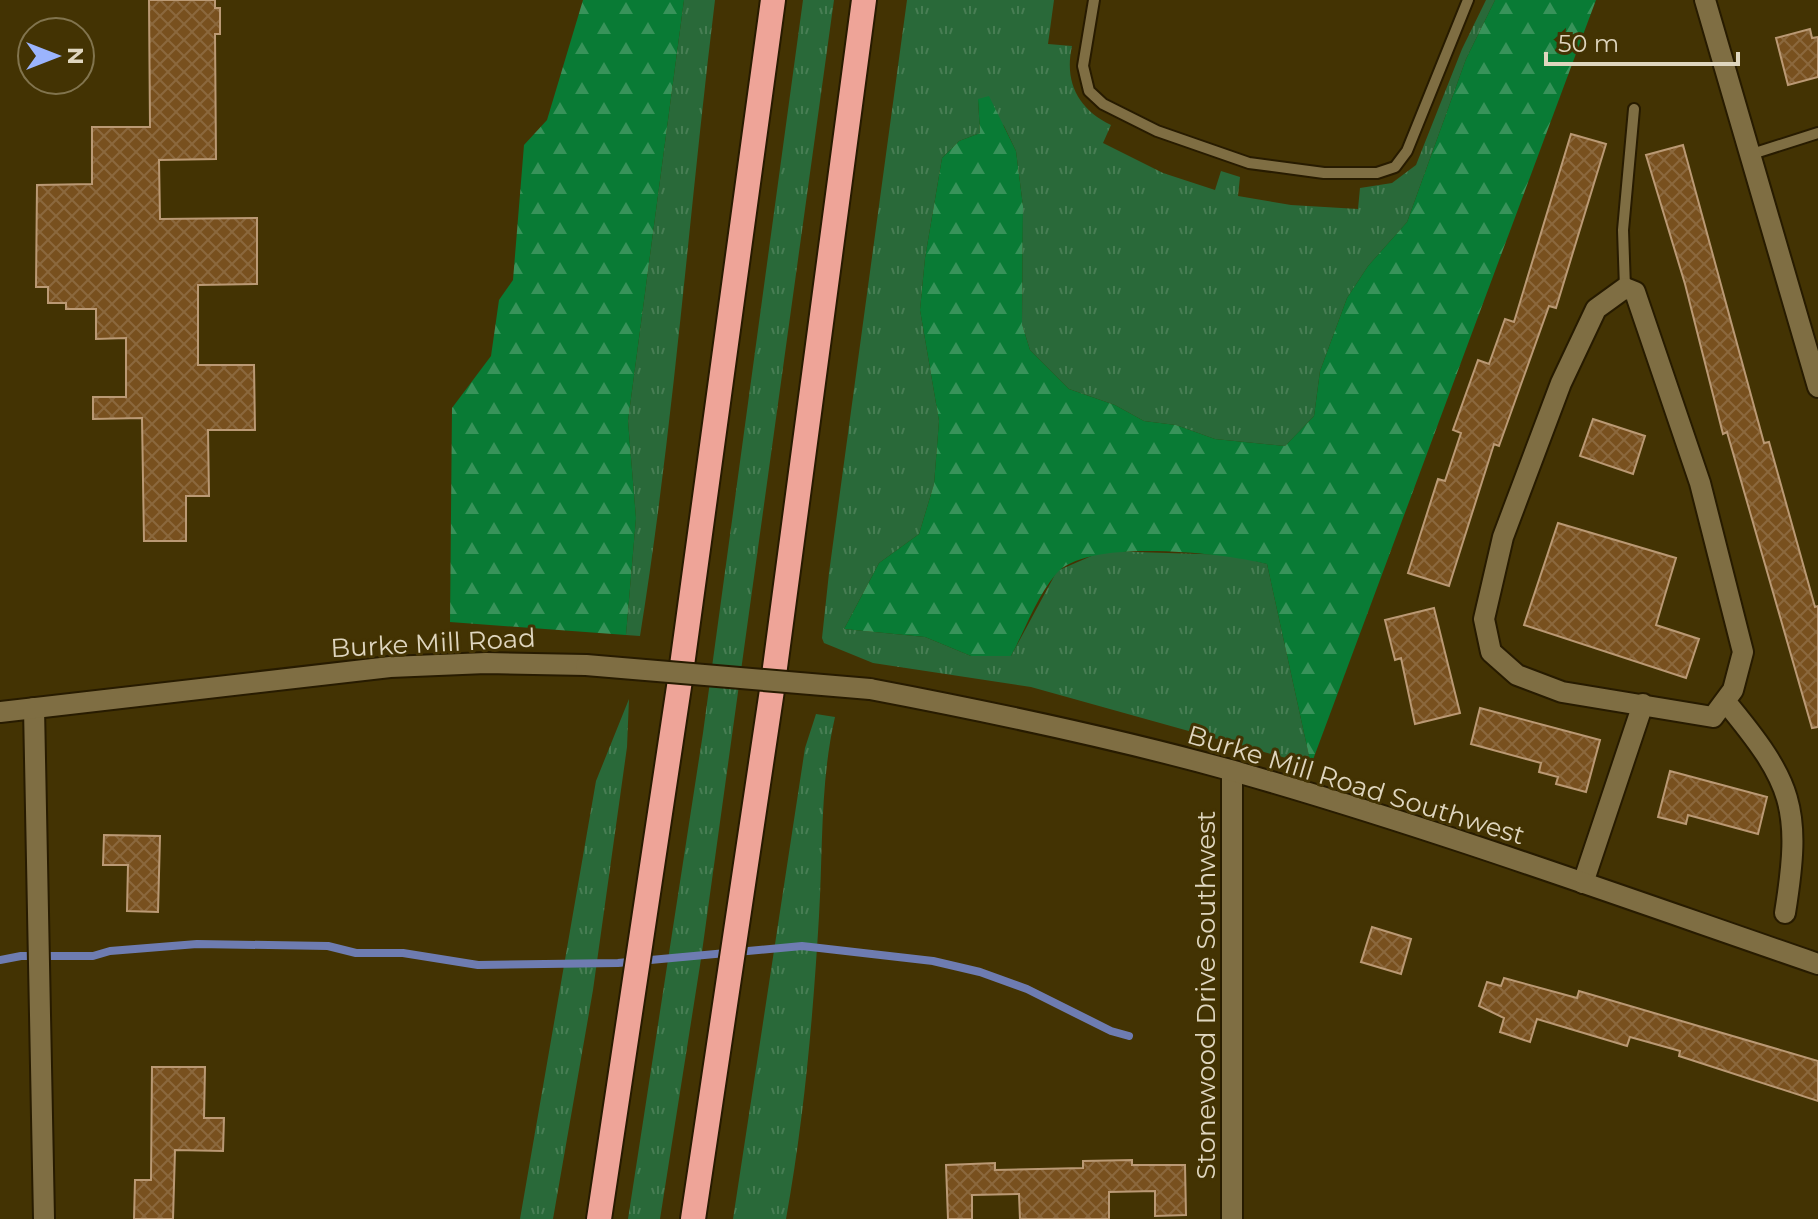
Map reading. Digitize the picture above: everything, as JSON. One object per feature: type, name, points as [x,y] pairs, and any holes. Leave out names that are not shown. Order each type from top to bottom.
[{"type":"highway","points":[[599,1219],[680,680],[773,0]]},
{"type":"highway","points":[[693,1219],[772,690],[864,0]]},
{"type":"street","points":[[1705,0],[1818,387]]},
{"type":"street","points":[[1625,288],[1635,292],[1700,483],[1743,652],[1733,690],[1713,717],[1562,692],[1517,675],[1491,652],[1484,619],[1503,537],[1561,383],[1596,309],[1625,288]]},
{"type":"street","name":"Burke Mill Road","points":[[0,712],[390,667],[486,663],[586,665],[870,689]]},
{"type":"street","name":"Burke Mill Road Southwest","points":[[870,689],[1042,722],[1232,771],[1583,883],[1818,964]]},
{"type":"street","points":[[1725,701],[1746,727],[1789,796],[1794,837],[1785,913]]},
{"type":"street","points":[[1583,883],[1643,704]]},
{"type":"street","points":[[34,708],[44,1219]]},
{"type":"street","name":"Stonewood Drive Southwest","points":[[1232,771],[1232,1219]]},
{"type":"lane","points":[[1094,0],[1083,66],[1089,91],[1103,104],[1191,145],[1249,163],[1324,173],[1377,173],[1395,167],[1407,151],[1468,0]]},
{"type":"lane","points":[[1625,288],[1623,230],[1634,109]]},
{"type":"lane","points":[[1752,154],[1818,133]]},
{"type":"green space","points":[[583,0],[684,0],[628,421],[636,518],[626,635],[450,622],[452,408],[491,356],[499,300],[513,280],[524,145],[547,120]]},
{"type":"green space","points":[[684,0],[715,0],[652,557],[640,636],[626,635],[636,518],[628,421]]},
{"type":"green space","points":[[803,0],[834,0],[701,959],[660,1219],[628,1219],[703,733]]},
{"type":"green space","points":[[907,0],[1054,0],[1048,44],[1072,46],[1070,71],[1076,93],[1090,111],[1111,125],[1103,143],[1163,173],[1215,190],[1221,171],[1240,177],[1238,196],[1291,205],[1358,209],[1360,188],[1392,183],[1416,165],[1462,49],[1486,0],[1495,0],[1466,59],[1407,222],[1368,266],[1347,298],[1320,371],[1314,416],[1285,446],[1215,439],[1176,425],[1144,421],[1115,405],[1069,389],[1030,350],[1022,324],[1023,206],[1016,151],[1004,126],[978,99],[980,133],[959,141],[942,158],[925,258],[920,310],[939,421],[934,484],[919,534],[879,563],[844,629],[925,637],[971,656],[1011,656],[1057,571],[1103,551],[1232,555],[1267,564],[1311,765],[1031,687],[873,663],[824,643],[829,573]]},
{"type":"green space","points":[[1495,0],[1596,0],[1311,765],[1267,564],[1220,556],[1157,551],[1096,555],[1072,562],[1049,583],[1011,656],[971,656],[925,637],[844,629],[879,563],[919,534],[934,484],[939,421],[920,310],[925,258],[942,158],[959,141],[980,133],[978,99],[989,96],[1016,151],[1023,206],[1022,324],[1030,350],[1069,389],[1115,405],[1144,421],[1176,425],[1215,439],[1285,446],[1314,416],[1320,371],[1347,298],[1368,266],[1407,222],[1466,59]]},
{"type":"green space","points":[[629,699],[627,747],[593,990],[553,1219],[520,1219],[596,781]]},
{"type":"green space","points":[[816,714],[835,717],[824,791],[811,1030],[786,1219],[733,1219],[805,748]]},
{"type":"building","points":[[149,0],[215,0],[215,8],[220,8],[220,34],[215,34],[216,159],[159,160],[160,219],[257,218],[257,284],[198,285],[198,365],[254,365],[255,430],[208,430],[209,496],[186,496],[186,541],[144,541],[142,418],[93,419],[93,397],[126,397],[126,338],[96,339],[96,309],[66,309],[66,303],[48,303],[48,287],[36,287],[37,185],[92,184],[92,127],[150,127]]},
{"type":"building","points":[[1810,29],[1812,38],[1818,37],[1818,77],[1788,85],[1776,38]]},
{"type":"building","points":[[1571,134],[1606,144],[1556,308],[1549,306],[1499,446],[1494,444],[1449,586],[1408,573],[1438,479],[1445,481],[1461,433],[1453,430],[1478,360],[1489,364],[1505,319],[1514,322]]},
{"type":"building","points":[[1683,145],[1764,443],[1769,442],[1815,607],[1818,606],[1818,727],[1812,728],[1727,432],[1723,434],[1685,284],[1646,155]]},
{"type":"building","points":[[1593,419],[1645,436],[1633,474],[1580,456]]},
{"type":"building","points":[[1558,523],[1676,558],[1656,625],[1699,639],[1686,678],[1524,625]]},
{"type":"building","points":[[1434,608],[1460,713],[1415,724],[1401,658],[1395,660],[1385,620]]},
{"type":"building","points":[[1480,708],[1600,740],[1586,792],[1556,784],[1558,777],[1539,772],[1541,763],[1471,744]]},
{"type":"building","points":[[1670,771],[1767,797],[1758,834],[1688,815],[1686,824],[1658,817]]},
{"type":"building","points":[[104,835],[160,836],[158,912],[127,911],[128,865],[103,865]]},
{"type":"building","points":[[1372,927],[1411,939],[1401,974],[1361,962]]},
{"type":"building","points":[[1504,978],[1577,998],[1579,991],[1818,1061],[1818,1101],[1679,1056],[1680,1051],[1630,1037],[1627,1046],[1537,1019],[1530,1042],[1500,1032],[1504,1018],[1479,1006],[1487,982],[1501,986]]},
{"type":"building","points":[[152,1067],[205,1067],[204,1118],[224,1118],[223,1151],[175,1150],[173,1219],[134,1219],[135,1180],[151,1180]]},
{"type":"building","points":[[1132,1160],[1132,1165],[1185,1165],[1186,1215],[1155,1216],[1155,1191],[1109,1192],[1109,1219],[1020,1219],[1019,1194],[972,1195],[972,1219],[948,1219],[946,1165],[995,1163],[995,1170],[1083,1168],[1083,1161]]},
{"type":"waterway","points":[[0,960],[21,956],[93,956],[110,951],[197,944],[328,946],[356,953],[403,953],[478,965],[618,963],[802,946],[933,961],[980,972],[1027,989],[1111,1031],[1129,1036]]}]
